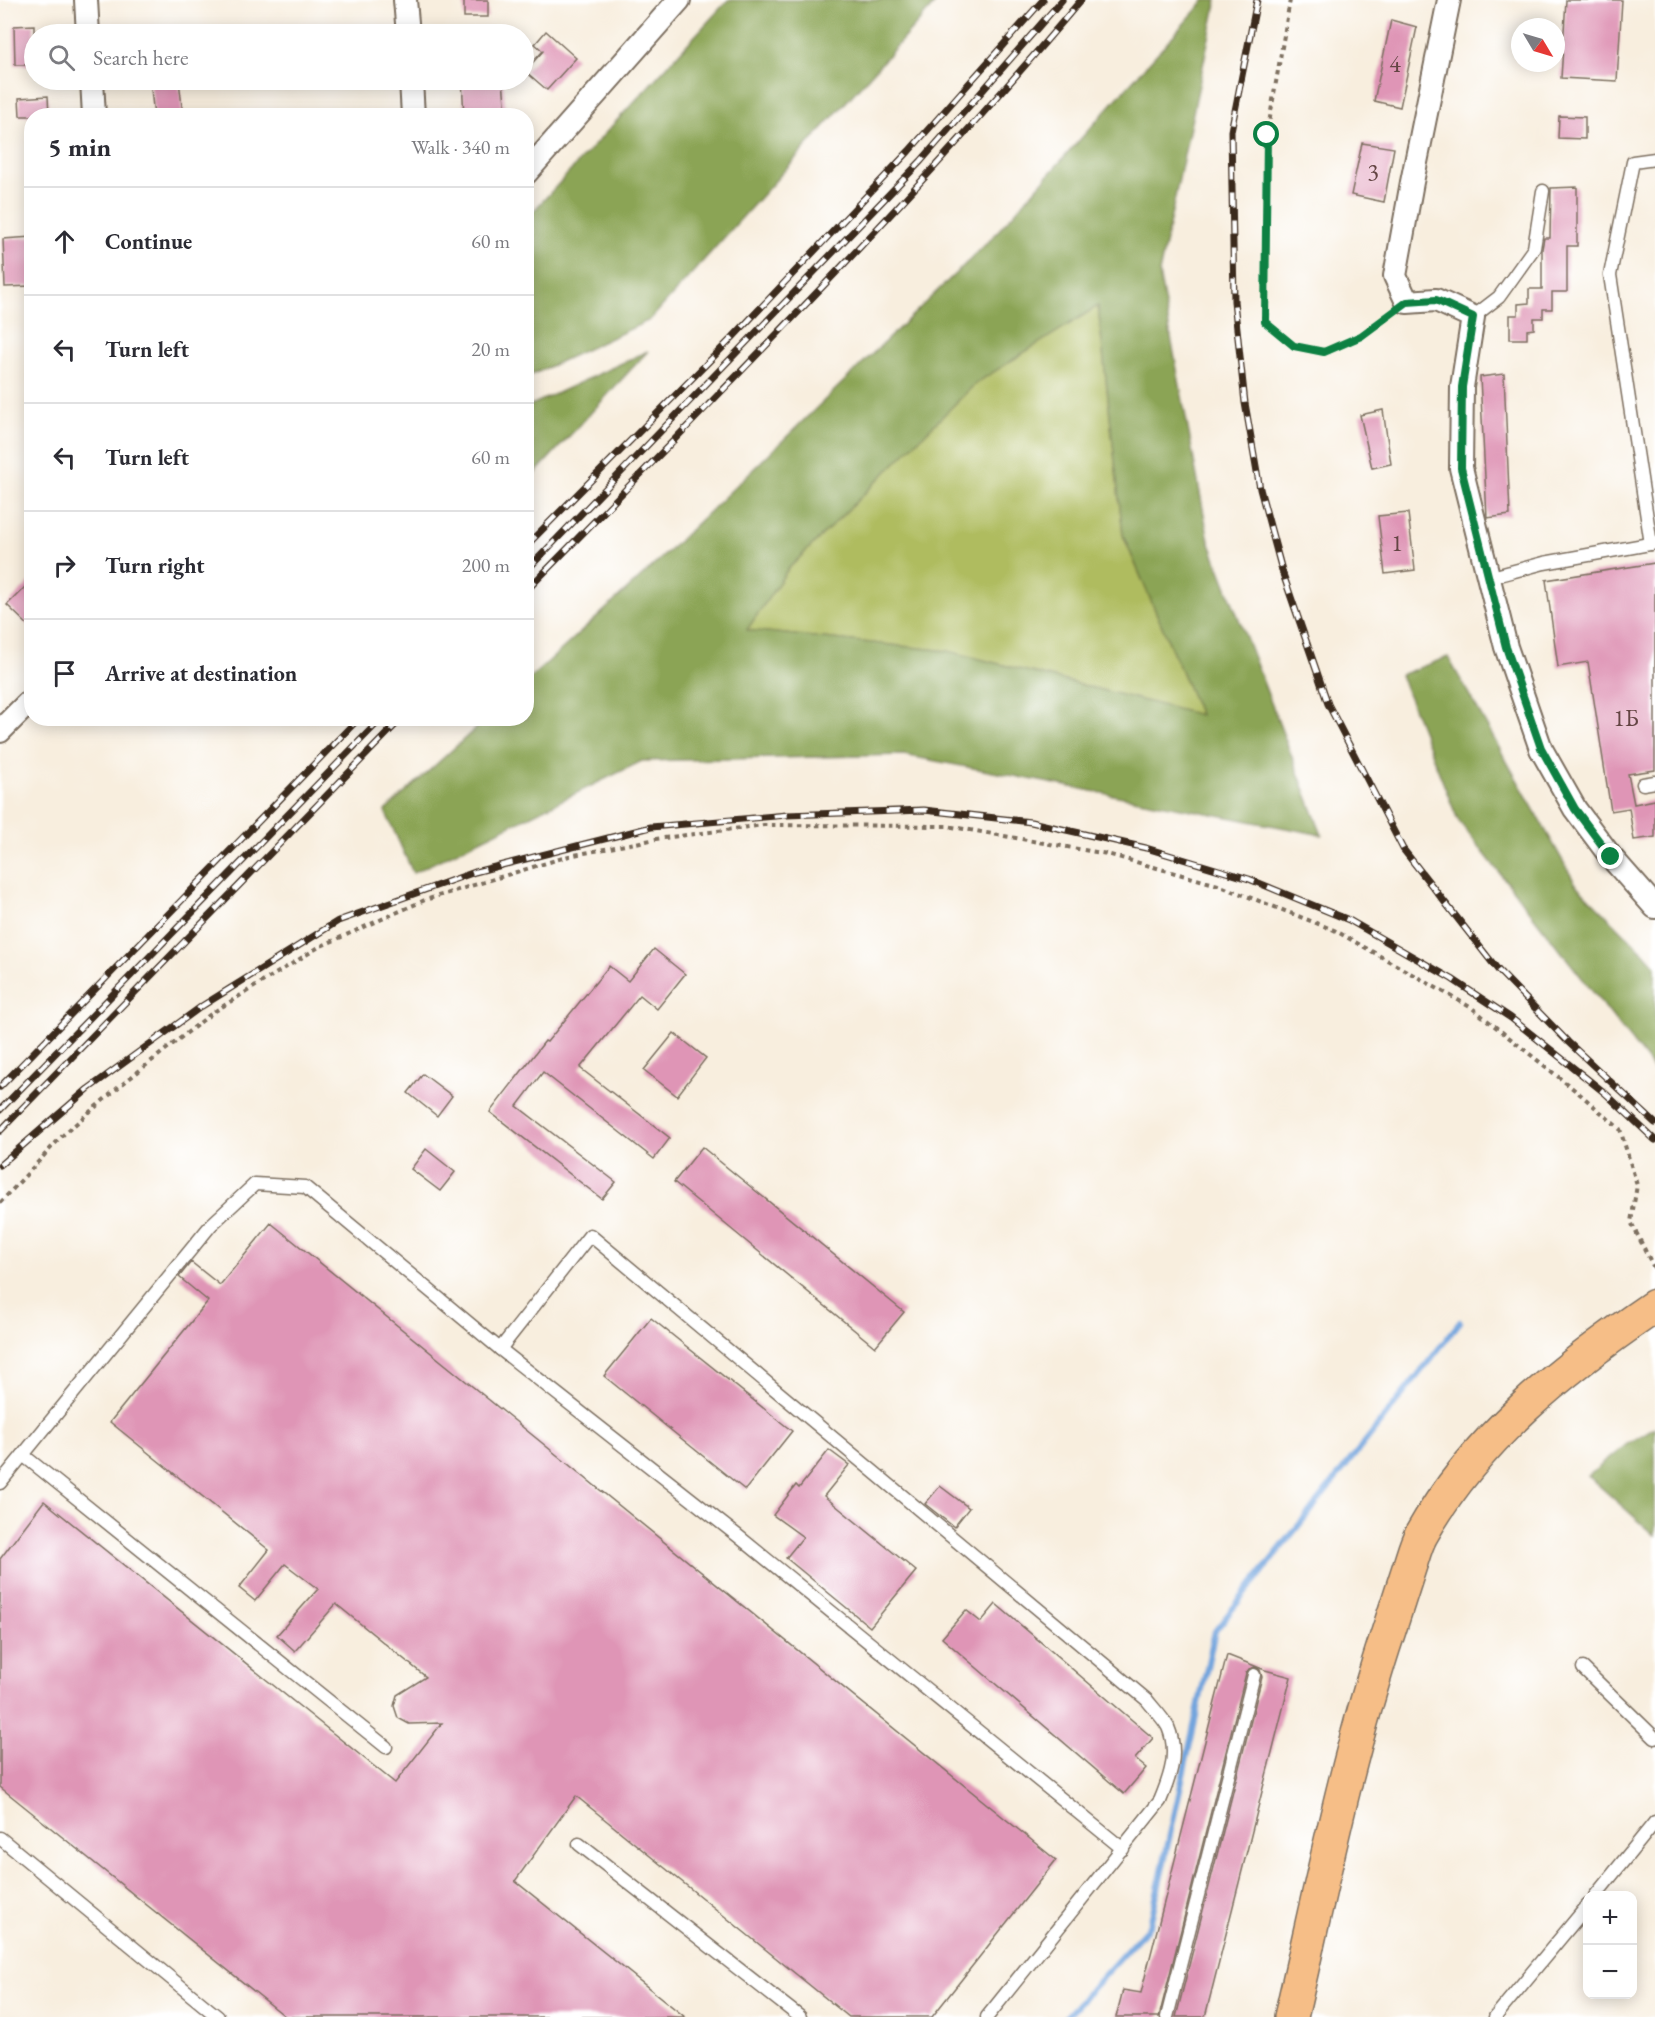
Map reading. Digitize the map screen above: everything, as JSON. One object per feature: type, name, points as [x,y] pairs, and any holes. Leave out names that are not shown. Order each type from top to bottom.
[{"type":"main road","points":[[1291,2017],[1355,1744],[1419,1537],[1459,1477],[1503,1426],[1596,1346],[1655,1306]]},
{"type":"street","points":[[86,0],[87,24]]},
{"type":"street","points":[[405,0],[407,24]]},
{"type":"street","points":[[534,164],[679,0]]},
{"type":"street","points":[[1449,0],[1395,276],[1407,302],[1436,300],[1473,317],[1462,387],[1461,468],[1506,647],[1541,748],[1575,809],[1611,857],[1655,907]]},
{"type":"street","points":[[93,90],[94,108]]},
{"type":"street","points":[[412,90],[413,108]]},
{"type":"street","points":[[0,731],[24,707]]},
{"type":"lane","points":[[1488,578],[1544,563],[1653,544],[1610,276],[1633,162],[1655,159]]},
{"type":"lane","points":[[1473,317],[1499,297],[1534,248],[1543,191]]},
{"type":"lane","points":[[0,1483],[211,1225],[255,1184],[305,1187],[500,1349],[738,1536],[1123,1849]]},
{"type":"lane","points":[[500,1349],[590,1235],[1147,1700],[1167,1726],[1173,1748],[1171,1774],[1160,1801],[987,2017]]},
{"type":"lane","points":[[23,1455],[386,1747]]},
{"type":"lane","points":[[1583,1668],[1655,1738]]},
{"type":"lane","points":[[1167,2017],[1254,1675]]},
{"type":"lane","points":[[1599,1891],[1655,1822]]},
{"type":"lane","points":[[0,1838],[218,2017]]},
{"type":"lane","points":[[579,1844],[800,2017]]},
{"type":"lane","points":[[1495,2017],[1583,1910]]},
{"type":"path","points":[[1290,0],[1267,135],[1265,322],[1294,346],[1324,352],[1361,336],[1407,302]]},
{"type":"path","points":[[0,1203],[64,1134],[212,1013],[320,947],[425,900],[569,856],[656,839],[764,825],[947,826],[1107,854],[1218,885],[1334,930],[1473,1008],[1620,1129],[1636,1185],[1631,1222],[1655,1270]]},
{"type":"green space","points":[[728,0],[938,0],[650,320],[534,374],[534,210]]},
{"type":"green space","points":[[1205,0],[1217,0],[1159,273],[1209,541],[1322,835],[904,755],[642,761],[413,873],[385,811],[478,726],[534,726],[534,675],[654,565],[989,241]],"holes":[[[1098,306],[1123,535],[1200,715],[948,651],[747,630],[788,569],[976,383]]]},
{"type":"green space","points":[[1098,305],[1123,535],[1200,715],[948,651],[746,630],[788,569],[976,383]]},
{"type":"green space","points":[[648,351],[534,474],[534,404]]},
{"type":"green space","points":[[1448,657],[1577,886],[1655,964],[1655,1071],[1458,820],[1400,675]]},
{"type":"green space","points":[[1655,1427],[1655,1535],[1588,1476],[1627,1444]]},
{"type":"building","points":[[464,0],[488,0],[488,17],[464,17]]},
{"type":"building","points":[[1566,0],[1622,0],[1617,81],[1561,78],[1561,72],[1565,72]]},
{"type":"building","points":[[1391,20],[1417,27],[1400,107],[1374,101]]},
{"type":"building","points":[[14,26],[24,26],[24,65],[15,65]]},
{"type":"building","points":[[546,31],[576,58],[547,90],[534,79],[534,61],[543,51],[535,44]]},
{"type":"building","points":[[151,90],[180,90],[182,108],[153,108]]},
{"type":"building","points":[[463,90],[504,90],[505,108],[464,108]]},
{"type":"building","points":[[48,96],[49,108],[24,108],[24,116],[20,116],[19,98]]},
{"type":"building","points":[[1559,116],[1585,117],[1585,139],[1558,138]]},
{"type":"building","points":[[1362,143],[1394,148],[1384,202],[1351,195]]},
{"type":"building","points":[[1577,187],[1577,246],[1567,246],[1567,292],[1552,292],[1552,309],[1543,309],[1543,318],[1534,318],[1534,329],[1527,330],[1527,339],[1510,339],[1510,315],[1518,315],[1518,304],[1529,303],[1529,289],[1542,289],[1542,249],[1544,238],[1550,238],[1551,188]]},
{"type":"building","points":[[24,238],[24,286],[5,287],[3,239]]},
{"type":"building","points":[[1504,374],[1510,515],[1487,518],[1480,377]]},
{"type":"building","points":[[1383,410],[1391,464],[1372,468],[1360,415]]},
{"type":"building","points":[[1408,513],[1415,570],[1385,574],[1378,516]]},
{"type":"building","points":[[1655,563],[1655,770],[1628,774],[1634,804],[1655,800],[1655,837],[1634,840],[1629,808],[1611,811],[1588,662],[1558,667],[1546,580]]},
{"type":"building","points":[[24,588],[24,621],[7,605]]},
{"type":"building","points":[[654,949],[685,974],[657,1009],[640,995],[580,1068],[670,1138],[654,1159],[543,1072],[517,1106],[616,1182],[602,1199],[490,1112],[545,1041],[547,1042],[609,966],[628,981]]},
{"type":"building","points":[[674,1033],[706,1058],[677,1096],[644,1070]]},
{"type":"building","points":[[423,1074],[452,1096],[437,1116],[408,1093]]},
{"type":"building","points":[[702,1147],[904,1312],[875,1347],[674,1182]]},
{"type":"building","points":[[426,1149],[455,1172],[440,1191],[411,1169]]},
{"type":"building","points":[[271,1223],[1056,1860],[932,2017],[849,2017],[576,1796],[515,1881],[685,2017],[286,2017],[0,1787],[0,1559],[44,1501],[395,1783],[442,1723],[409,1724],[398,1718],[394,1706],[397,1695],[426,1677],[336,1604],[295,1651],[277,1635],[318,1589],[285,1564],[255,1601],[239,1588],[269,1550],[110,1422],[208,1301],[179,1277],[191,1262],[220,1285]]},
{"type":"building","points":[[651,1318],[792,1431],[745,1490],[604,1376]]},
{"type":"building","points":[[829,1450],[849,1465],[824,1496],[916,1571],[870,1627],[786,1558],[803,1537],[773,1515],[796,1485],[799,1488]]},
{"type":"building","points":[[940,1486],[969,1508],[954,1527],[925,1504]]},
{"type":"building","points":[[996,1604],[1153,1738],[1135,1759],[1146,1768],[1124,1794],[942,1638],[966,1610],[981,1622]]},
{"type":"building","points":[[1227,1655],[1265,1670],[1291,1677],[1205,2017],[1176,2017],[1262,1677],[1260,1670],[1255,1667],[1246,1673],[1159,2017],[1116,2017],[1123,1990],[1141,1993]]},
{"type":"waterway","points":[[1066,2017],[1150,1925],[1215,1631],[1460,1322]]},
{"type":"railway","points":[[534,538],[733,337],[909,151],[1043,0]]},
{"type":"railway","points":[[534,563],[921,161],[1062,0]]},
{"type":"railway","points":[[534,583],[739,374],[879,227],[1015,77],[1081,0]]},
{"type":"railway","points":[[1257,0],[1231,131],[1234,301],[1245,403],[1260,489],[1283,574],[1328,704],[1403,849],[1498,970],[1568,1042],[1655,1123]]},
{"type":"railway","points":[[0,1087],[351,726]]},
{"type":"railway","points":[[0,1110],[374,726]]},
{"type":"railway","points":[[0,1131],[394,726]]},
{"type":"railway","points":[[0,1165],[88,1089],[202,1006],[338,921],[475,872],[651,827],[787,815],[924,810],[1031,822],[1146,848],[1249,879],[1349,920],[1452,979],[1511,1018],[1605,1093],[1655,1140]]},
{"type":"route","points":[[1267,135],[1265,322],[1294,346],[1324,352],[1361,336],[1407,302],[1436,300],[1473,317],[1462,387],[1461,468],[1506,647],[1541,748],[1575,809],[1611,857]]}]
